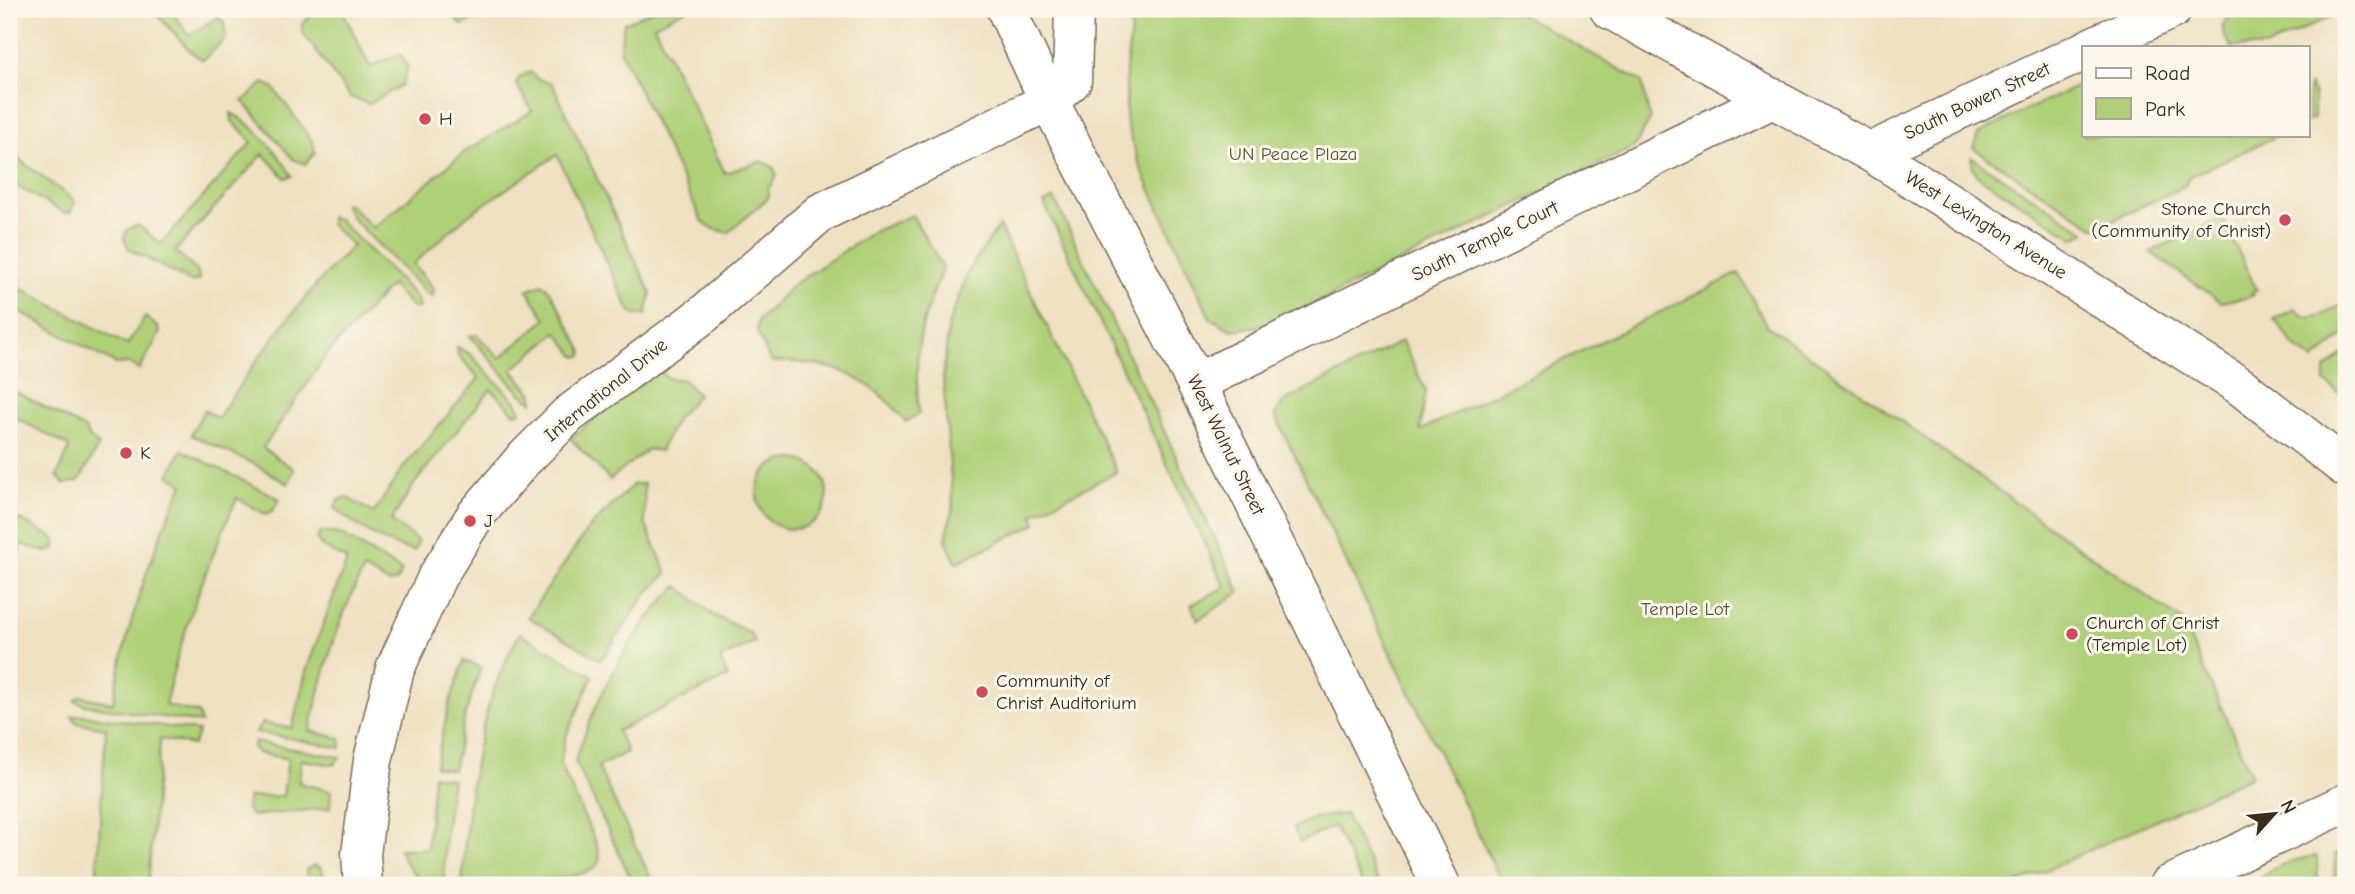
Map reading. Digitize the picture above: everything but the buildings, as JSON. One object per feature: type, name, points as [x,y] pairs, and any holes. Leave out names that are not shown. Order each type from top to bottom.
[{"type":"street","name":"West Walnut Street","points":[[1006,9],[1049,101],[1196,383],[1441,885]]},
{"type":"street","points":[[1049,101],[1072,81],[1074,9]]},
{"type":"street","name":"West Lexington Avenue","points":[[1609,9],[1870,152],[2239,386],[2346,468]]},
{"type":"street","points":[[2093,46],[2173,9]]},
{"type":"street","name":"South Bowen Street","points":[[1870,152],[2082,52]]},
{"type":"street","name":"South Temple Court","points":[[1196,383],[1774,98]]},
{"type":"street","name":"International Drive","points":[[363,885],[361,854],[373,760],[395,669],[437,577],[475,516],[521,462],[568,415],[704,314],[820,213],[1049,101]]},
{"type":"street","points":[[2169,885],[2346,803]]},
{"type":"green space","points":[[152,9],[170,9],[189,35],[218,17],[224,22],[226,38],[203,60],[192,53]]},
{"type":"green space","points":[[318,9],[342,9],[370,67],[397,55],[402,56],[408,67],[402,85],[369,104],[350,97],[302,32],[302,24]]},
{"type":"green space","points":[[479,9],[500,9],[462,25],[456,20]]},
{"type":"green space","points":[[656,9],[687,9],[654,25],[725,173],[762,161],[773,167],[777,176],[768,189],[768,198],[728,233],[711,228],[702,221],[620,50],[624,23]]},
{"type":"green space","name":"UN Peace Plaza","points":[[1134,9],[1512,9],[1642,82],[1650,120],[1634,147],[1273,324],[1232,330],[1210,318],[1140,167],[1126,121],[1126,68]]},
{"type":"green space","points":[[2244,9],[2346,9],[2269,46],[2231,46],[2223,29],[2223,24],[2230,16]]},
{"type":"green space","points":[[530,72],[537,79],[552,83],[651,293],[646,315],[635,315],[628,308],[557,155],[468,215],[413,264],[434,289],[433,296],[426,293],[352,218],[344,204],[349,204],[373,228],[466,151],[532,111],[516,83],[520,77]]},
{"type":"green space","points":[[264,83],[273,87],[313,142],[315,153],[305,164],[293,159],[243,101]]},
{"type":"green space","points":[[2082,84],[2082,136],[2277,136],[2189,177],[2185,186],[2096,228],[1973,148],[1978,135]]},
{"type":"green space","points":[[2310,86],[2314,95],[2314,119],[2310,120]]},
{"type":"green space","points":[[231,113],[265,140],[292,176],[285,178],[263,154],[175,251],[198,272],[199,280],[191,282],[129,249],[124,239],[127,230],[138,225],[161,244],[252,142],[232,121]]},
{"type":"green space","points":[[16,157],[75,202],[70,212],[65,213],[9,182],[9,159]]},
{"type":"green space","points":[[1971,157],[2086,232],[2074,238],[1979,177],[1973,168]]},
{"type":"green space","points":[[1054,198],[1240,592],[1198,620],[1191,605],[1225,587],[1044,203]]},
{"type":"green space","points":[[912,215],[943,268],[928,306],[920,339],[917,373],[919,414],[906,422],[878,393],[847,374],[812,364],[771,362],[757,332],[758,321],[794,284],[873,232]]},
{"type":"green space","points":[[330,217],[339,220],[416,297],[420,308],[413,308],[391,285],[328,353],[263,448],[294,469],[288,484],[254,464],[191,435],[204,410],[218,418],[281,328],[315,286],[353,246],[330,224]]},
{"type":"green space","points":[[2222,218],[2257,290],[2252,291],[2254,295],[2250,297],[2221,302],[2150,252]]},
{"type":"green space","points":[[999,226],[1117,472],[1033,514],[1036,524],[956,563],[946,540],[953,505],[943,377],[949,323],[969,270]]},
{"type":"green space","name":"Temple Lot","points":[[1739,273],[1766,325],[2182,621],[2252,776],[2013,885],[1503,885],[1275,415],[1284,401],[1402,341],[1426,391],[1420,431]]},
{"type":"green space","points":[[9,282],[127,345],[145,317],[158,327],[160,333],[139,370],[130,363],[116,364],[9,306]]},
{"type":"green space","points":[[542,284],[550,291],[583,352],[582,356],[576,357],[557,332],[512,370],[533,394],[533,402],[521,394],[470,336],[477,335],[500,358],[546,319],[527,290]]},
{"type":"green space","points":[[2346,303],[2346,334],[2314,360],[2297,349],[2274,319],[2295,309],[2307,317],[2319,316]]},
{"type":"green space","points":[[457,347],[470,354],[517,403],[521,412],[514,413],[491,389],[417,480],[391,521],[418,541],[414,551],[372,534],[335,508],[339,500],[346,497],[374,513],[402,469],[479,378],[458,355]]},
{"type":"green space","points":[[2346,352],[2346,399],[2325,382],[2325,369]]},
{"type":"green space","points":[[659,369],[667,378],[684,380],[698,395],[677,418],[660,451],[648,449],[610,480],[570,438]]},
{"type":"green space","points":[[9,388],[85,429],[89,438],[99,445],[79,481],[64,484],[57,476],[70,447],[9,414]]},
{"type":"green space","points":[[182,450],[280,499],[272,511],[265,514],[237,498],[196,600],[165,705],[198,713],[201,723],[85,705],[75,701],[80,696],[113,703],[140,591],[183,484],[169,475]]},
{"type":"green space","points":[[792,459],[811,465],[821,475],[827,494],[821,513],[811,523],[792,529],[773,523],[763,513],[757,494],[763,475],[773,465]]},
{"type":"green space","points":[[634,484],[644,484],[645,524],[667,573],[647,593],[601,660],[528,617],[588,529]]},
{"type":"green space","points":[[9,514],[52,537],[56,542],[54,549],[46,552],[21,544],[9,581]]},
{"type":"green space","points":[[321,532],[340,534],[402,571],[397,581],[389,583],[364,569],[338,628],[310,731],[340,738],[341,748],[256,732],[262,723],[292,728],[307,668],[347,560],[321,546],[317,539]]},
{"type":"green space","points":[[678,586],[713,615],[750,633],[755,642],[720,659],[728,677],[617,731],[627,752],[598,767],[654,885],[634,885],[575,761],[604,689],[616,667],[644,625]]},
{"type":"green space","points":[[520,633],[593,676],[565,739],[560,764],[597,845],[600,859],[594,868],[569,877],[462,885],[471,787],[483,724],[505,663]]},
{"type":"green space","points":[[464,661],[481,667],[465,715],[453,770],[435,767],[449,705]]},
{"type":"green space","points":[[83,715],[199,731],[193,745],[160,739],[148,885],[96,885],[106,728],[77,723],[72,716]]},
{"type":"green space","points":[[254,742],[340,757],[334,765],[301,760],[299,783],[331,791],[330,808],[251,816],[246,807],[249,797],[283,796],[288,759],[258,753],[253,748]]},
{"type":"green space","points":[[433,775],[452,779],[445,833],[444,885],[428,882],[416,875],[410,870],[399,849],[427,849]]},
{"type":"green space","points":[[1345,814],[1380,885],[1363,885],[1334,826],[1300,842],[1293,828],[1314,818]]},
{"type":"green space","points":[[2346,853],[2346,885],[2334,885],[2335,854]]},
{"type":"green space","points":[[2317,856],[2318,885],[2256,885],[2275,868],[2291,861]]},
{"type":"green space","points":[[314,865],[321,868],[328,885],[308,885],[306,870]]},
{"type":"place","name":"H","points":[[425,119]]},
{"type":"place","name":"Stone Church (Community of Christ)","points":[[2285,220]]},
{"type":"place","name":"K","points":[[126,453]]},
{"type":"place","name":"J","points":[[470,521]]},
{"type":"place","name":"Church of Christ (Temple Lot)","points":[[2072,634]]},
{"type":"place","name":"Community of Christ Auditorium","points":[[982,692]]}]
